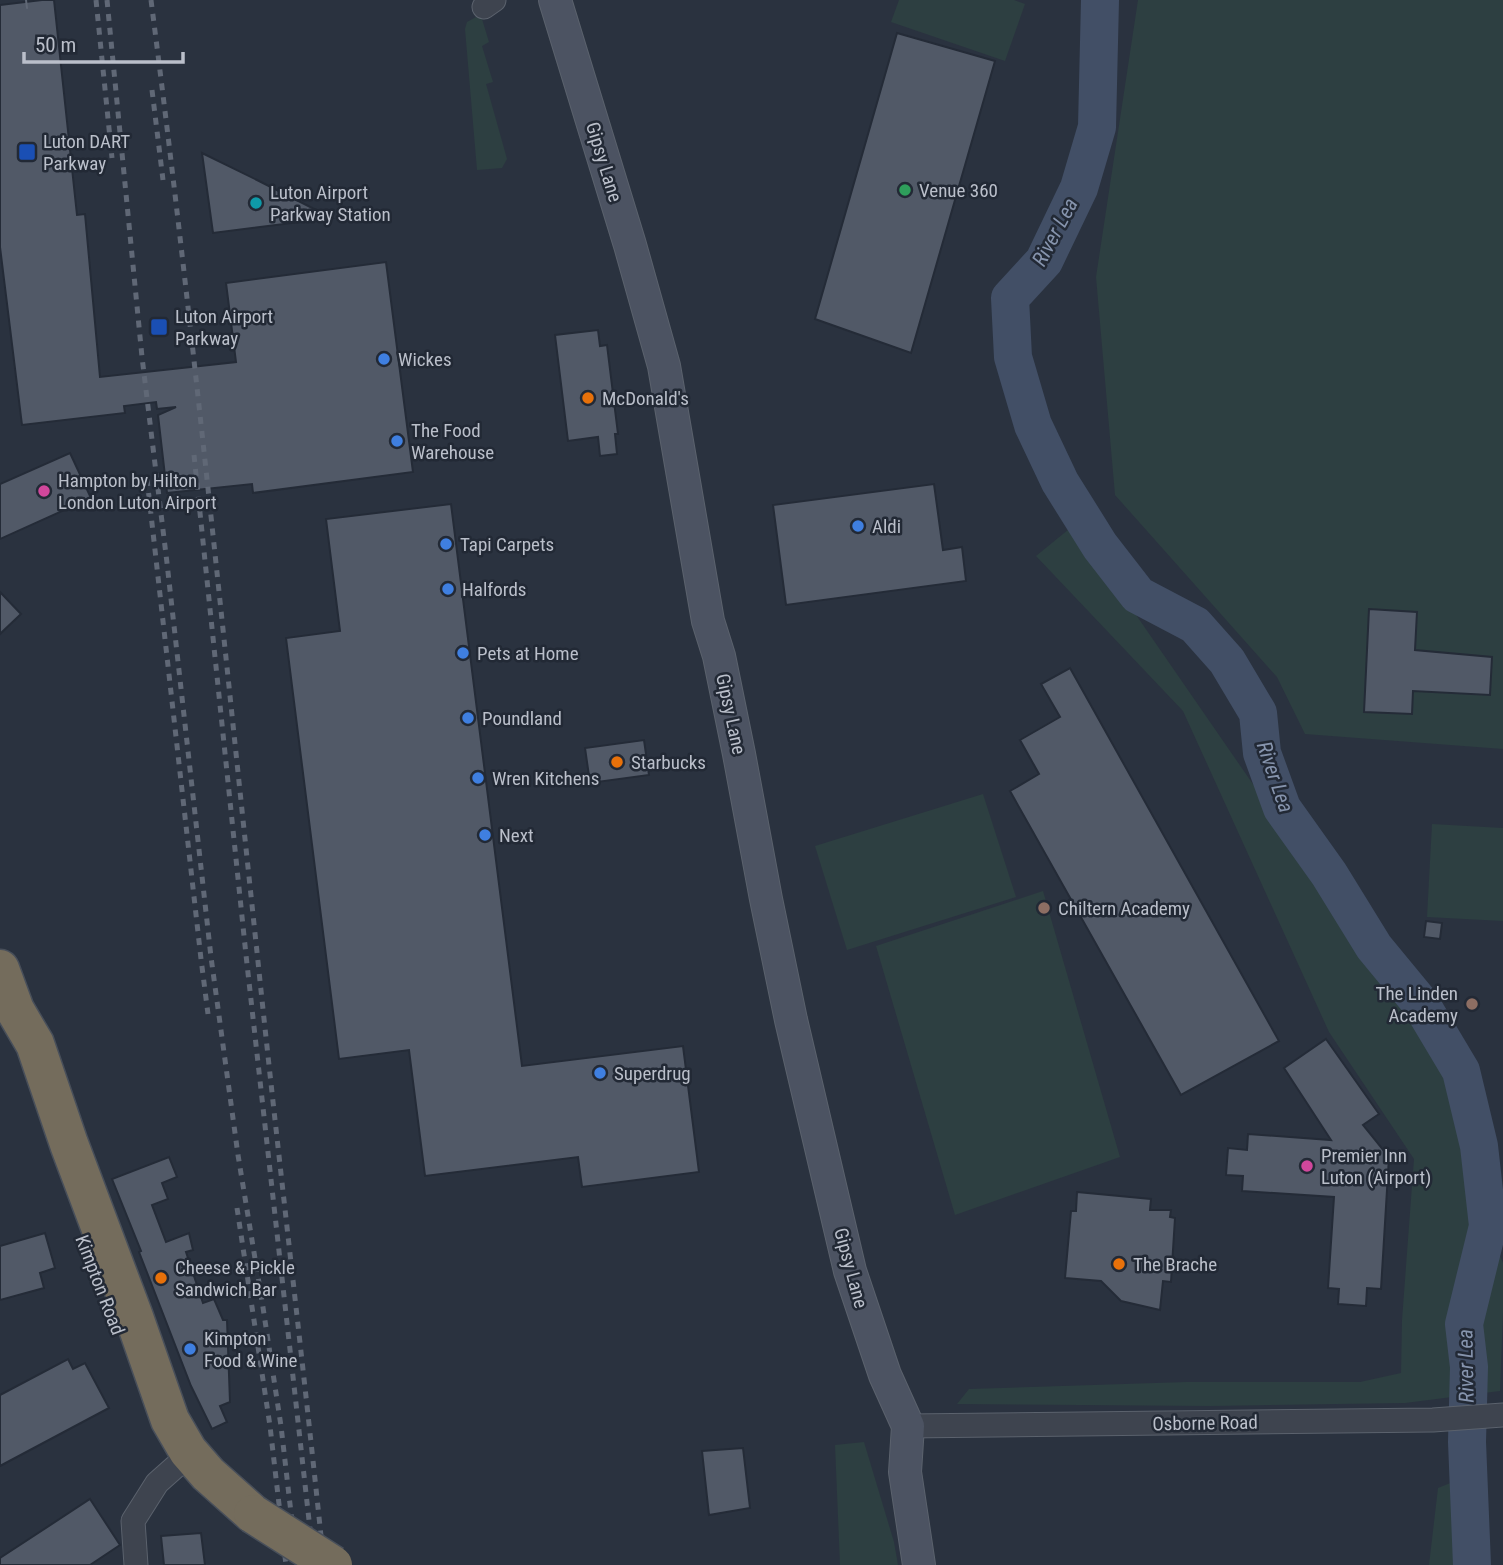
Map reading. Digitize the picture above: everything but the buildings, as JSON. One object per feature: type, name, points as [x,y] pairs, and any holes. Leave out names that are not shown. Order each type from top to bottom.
[{"type":"highway","name":"Kimpton Road","points":[[0,969],[15,1010],[35,1044],[170,1420],[188,1451],[208,1474],[253,1514],[333,1565]]},
{"type":"highway","name":"Kimpton Road","points":[[15,1010],[12,1050],[47,1151],[154,1427],[175,1467],[200,1492],[226,1509],[253,1514]]},
{"type":"main road","name":"Gipsy Lane","points":[[555,0],[664,366],[708,621],[719,656],[737,742],[790,1020],[850,1271],[880,1364],[908,1426]]},
{"type":"main road","points":[[908,1426],[905,1472],[919,1565]]},
{"type":"street","name":"Osborne Road","points":[[908,1426],[1433,1420],[1503,1415]]},
{"type":"street","points":[[136,1565],[133,1521],[158,1483],[175,1467]]},
{"type":"shaded area","points":[[899,0],[1014,0],[1025,4],[1005,61],[891,22]]},
{"type":"shaded area","points":[[1138,0],[1503,0],[1503,749],[1305,734],[1277,677],[1115,495],[1096,277]]},
{"type":"shaded area","points":[[476,17],[482,19],[489,42],[482,46],[493,82],[486,84],[507,159],[502,168],[477,170],[465,29],[467,22]]},
{"type":"shaded area","points":[[1074,525],[1442,1058],[1500,1198],[1499,1253],[1503,1263],[1503,1313],[1500,1391],[1405,1403],[1211,1406],[957,1404],[969,1389],[1186,1382],[1360,1382],[1401,1373],[1402,1320],[1414,1159],[1329,1032],[1183,711],[1036,556]]},
{"type":"shaded area","points":[[983,794],[1016,897],[847,950],[815,846]]},
{"type":"shaded area","points":[[1432,824],[1503,828],[1503,921],[1427,917]]},
{"type":"shaded area","points":[[1043,891],[1120,1157],[955,1215],[876,946]]},
{"type":"shaded area","points":[[864,1442],[894,1542],[898,1565],[840,1565],[835,1445]]},
{"type":"shaded area","points":[[1458,1480],[1477,1482],[1484,1521],[1484,1565],[1429,1565],[1438,1488]]},
{"type":"waterway","name":"River Lea","points":[[1100,0],[1097,127],[1079,188],[1044,261],[1010,298],[1013,357],[1033,425],[1060,482],[1100,546],[1138,595],[1195,625],[1227,661],[1258,713],[1262,753],[1282,808],[1329,874],[1374,947],[1421,1004],[1461,1071],[1479,1146],[1488,1226],[1464,1324],[1469,1367],[1467,1442],[1472,1565]]},
{"type":"tram line","points":[[26,0],[27,8]]},
{"type":"railway","points":[[96,0],[112,158]]},
{"type":"railway","points":[[107,0],[142,357],[211,957],[238,1155],[281,1426],[297,1565]]},
{"type":"railway","points":[[151,0],[194,357],[324,1565]]},
{"type":"railway","points":[[152,90],[163,180]]},
{"type":"railway","points":[[194,455],[314,1565]]},
{"type":"railway","points":[[147,479],[208,1014]]},
{"type":"railway","points":[[237,1208],[270,1426],[286,1565]]},
{"type":"place","name":"Luton DART Parkway","points":[[27,152]]},
{"type":"place","name":"Venue 360","points":[[905,190]]},
{"type":"place","name":"Luton Airport Parkway Station","points":[[256,203]]},
{"type":"place","name":"Luton Airport Parkway","points":[[159,327]]},
{"type":"place","name":"Wickes","points":[[384,359]]},
{"type":"place","name":"McDonald's","points":[[588,398]]},
{"type":"place","name":"The Food Warehouse","points":[[397,441]]},
{"type":"place","name":"Hampton by Hilton London Luton Airport","points":[[44,491]]},
{"type":"place","name":"Aldi","points":[[858,526]]},
{"type":"place","name":"Tapi Carpets","points":[[446,544]]},
{"type":"place","name":"Halfords","points":[[448,589]]},
{"type":"place","name":"Pets at Home","points":[[463,653]]},
{"type":"place","name":"Poundland","points":[[468,718]]},
{"type":"place","name":"Starbucks","points":[[617,762]]},
{"type":"place","name":"Wren Kitchens","points":[[478,778]]},
{"type":"place","name":"Next","points":[[485,835]]},
{"type":"place","name":"Chiltern Academy","points":[[1044,908]]},
{"type":"place","name":"The Linden Academy","points":[[1472,1004]]},
{"type":"place","name":"Superdrug","points":[[600,1073]]},
{"type":"place","name":"Premier Inn Luton (Airport)","points":[[1307,1166]]},
{"type":"place","name":"The Brache","points":[[1119,1264]]},
{"type":"place","name":"Cheese & Pickle Sandwich Bar","points":[[161,1278]]},
{"type":"place","name":"Kimpton Food & Wine","points":[[190,1349]]}]
